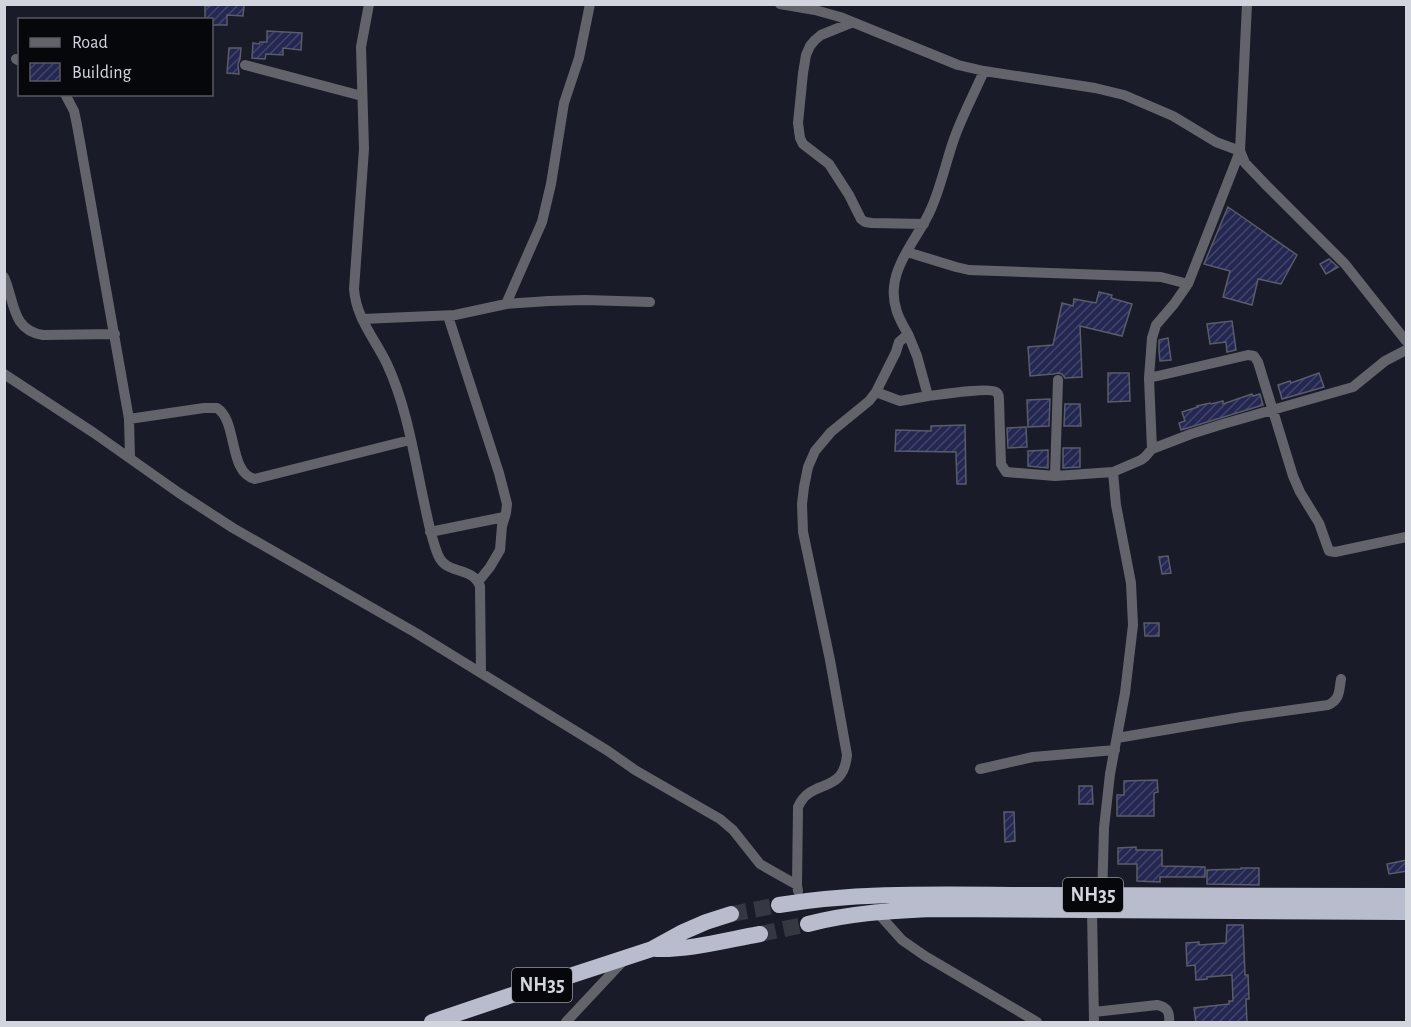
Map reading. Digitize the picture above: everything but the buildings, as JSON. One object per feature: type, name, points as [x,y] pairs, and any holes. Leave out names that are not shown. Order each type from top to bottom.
[{"type":"highway","name":"NH35","points":[[779,905],[799,894],[864,897],[908,895],[1099,906],[1407,912]]},
{"type":"highway","name":"NH35","points":[[808,924],[835,917],[876,911],[1407,896]]},
{"type":"highway","name":"NH35","points":[[432,1023],[652,949],[682,932],[731,914]]},
{"type":"highway","name":"NH35","points":[[652,949],[669,950],[760,934]]},
{"type":"street","points":[[369,4],[361,46],[363,172],[354,289],[356,307],[395,382],[403,407],[430,532],[441,561],[445,565],[471,574],[478,582],[481,673]]},
{"type":"street","points":[[506,304],[542,222],[551,184],[564,103],[579,58],[590,4]]},
{"type":"street","points":[[780,4],[840,17],[958,65],[1124,95],[1173,116],[1216,142],[1240,151],[1245,163],[1345,264],[1407,341]]},
{"type":"street","points":[[1152,449],[1149,378],[1154,330],[1188,284],[1240,151],[1247,4]]},
{"type":"street","points":[[853,22],[821,35],[806,55],[802,73],[798,123],[800,138],[807,148],[829,164],[861,219],[872,224],[924,224]]},
{"type":"street","points":[[245,65],[362,96]]},
{"type":"street","points":[[928,396],[917,356],[896,313],[893,296],[896,273],[924,224],[935,199],[957,130],[984,71]]},
{"type":"street","points":[[66,96],[74,111],[77,125],[115,334],[129,419],[130,458]]},
{"type":"street","points":[[907,252],[969,270],[1161,277],[1188,284]]},
{"type":"street","points":[[4,277],[21,325],[27,330],[42,334],[115,334]]},
{"type":"street","points":[[362,319],[448,316],[506,304],[549,301],[650,302]]},
{"type":"street","points":[[448,316],[506,498],[507,508],[502,526],[500,550],[478,582]]},
{"type":"street","points":[[799,894],[798,807],[805,796],[812,791],[839,778],[846,766],[847,755],[803,532],[804,487],[808,467],[815,451],[831,432],[865,405],[876,392],[899,342],[908,334]]},
{"type":"street","points":[[876,392],[900,401],[928,396],[994,391],[999,396],[1001,464],[1004,471],[1055,476],[1113,472],[1141,460],[1152,449],[1191,434],[1353,387],[1385,361],[1407,350]]},
{"type":"street","points":[[1149,378],[1251,354],[1258,362],[1297,485],[1319,523],[1329,551],[1335,552],[1407,537]]},
{"type":"street","points":[[4,374],[232,528],[416,633],[635,770],[720,819],[733,830],[760,864],[799,894]]},
{"type":"street","points":[[1055,476],[1058,380]]},
{"type":"street","points":[[129,419],[217,408],[224,414],[244,474],[255,479],[410,440]]},
{"type":"street","points":[[1113,472],[1116,505],[1131,583],[1133,625],[1104,828],[1094,1017],[1162,1006],[1170,1015],[1169,1023]]},
{"type":"street","points":[[430,532],[504,517]]},
{"type":"street","points":[[1117,738],[1328,705],[1337,700],[1341,679]]},
{"type":"street","points":[[980,769],[1033,757],[1115,750]]},
{"type":"street","points":[[876,911],[902,940],[925,956],[1037,1023]]},
{"type":"street","points":[[566,1023],[627,957]]},
{"type":"tunnel","points":[[731,914],[779,905]]},
{"type":"tunnel","points":[[760,934],[808,924]]}]
